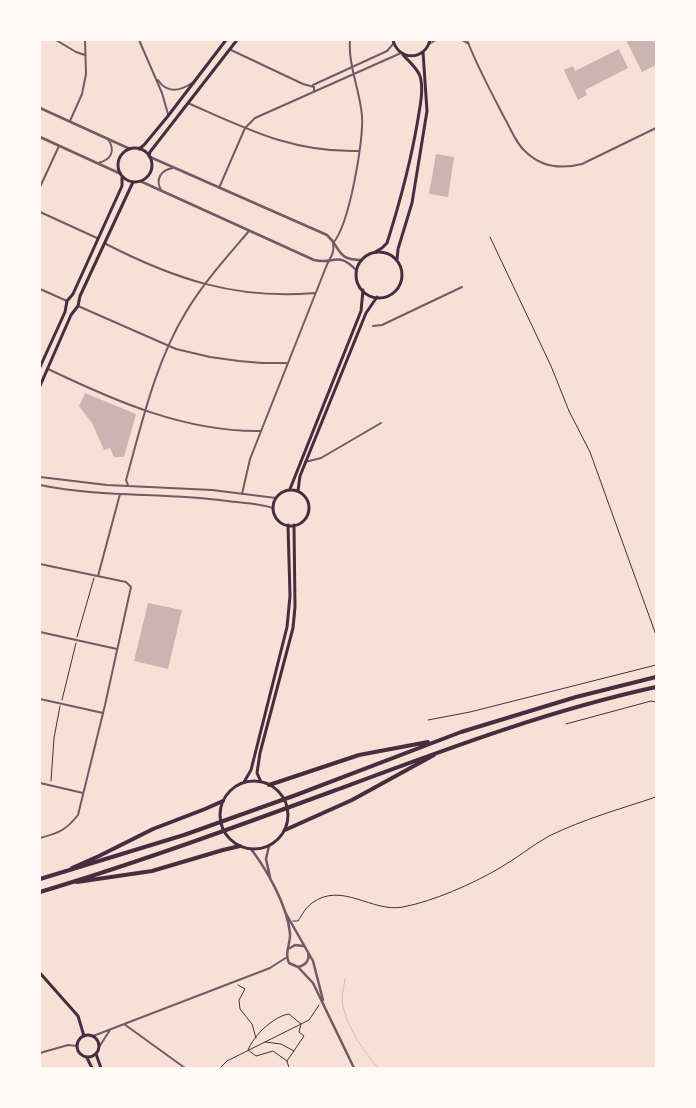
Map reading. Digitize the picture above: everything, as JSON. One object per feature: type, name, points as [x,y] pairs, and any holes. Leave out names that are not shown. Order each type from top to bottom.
[{"type":"highway","points":[[269,785],[359,755],[432,741],[544,706],[656,677]]},
{"type":"highway","points":[[40,892],[216,834],[436,753],[544,717],[656,687]]},
{"type":"highway","points":[[40,879],[145,848],[236,816],[398,757],[432,741]]},
{"type":"highway","points":[[285,830],[352,800],[398,774],[432,758],[436,753]]},
{"type":"highway","points":[[70,870],[74,866],[99,856],[153,828],[223,801]]},
{"type":"highway","points":[[75,882],[152,871],[240,846]]},
{"type":"main road","points":[[40,366],[67,301],[122,186],[122,175],[118,163],[120,157],[130,149],[139,148],[144,145],[226,40]]},
{"type":"main road","points":[[122,175],[127,180],[133,182],[146,178],[152,167],[150,152],[237,40]]},
{"type":"main road","points":[[374,252],[383,252],[391,255],[397,260],[401,268],[400,284],[394,293],[383,297],[370,295],[363,290],[359,285],[357,272],[362,260],[387,243],[401,200],[412,152],[421,90],[420,76],[393,41]]},
{"type":"main road","points":[[402,54],[414,56],[423,52],[430,42]]},
{"type":"main road","points":[[397,260],[398,249],[412,203],[426,119],[427,91],[423,52]]},
{"type":"main road","points":[[139,148],[150,157]]},
{"type":"main road","points":[[40,386],[133,182]]},
{"type":"main road","points":[[290,490],[362,311],[363,290]]},
{"type":"main road","points":[[298,491],[298,482],[366,313],[377,297]]},
{"type":"main road","points":[[70,298],[75,298],[79,302]]},
{"type":"main road","points":[[66,306],[70,310],[75,310]]},
{"type":"main road","points":[[290,490],[298,491],[308,502],[309,510],[301,522],[288,525],[277,519],[273,508],[276,498],[283,492],[290,490]]},
{"type":"main road","points":[[244,782],[251,770],[287,627],[290,596],[288,525]]},
{"type":"main road","points":[[261,782],[257,773],[260,753],[293,628],[295,607],[294,525]]},
{"type":"main road","points":[[244,782],[261,782],[275,788],[282,796],[286,804],[287,821],[285,830],[280,837],[269,846],[251,849],[240,846],[224,833],[220,820],[220,810],[223,801],[234,787],[244,782]]},
{"type":"main road","points":[[40,973],[78,1016],[84,1036]]},
{"type":"main road","points":[[96,1054],[87,1057],[80,1054],[77,1046],[80,1038],[92,1036],[96,1039],[99,1046],[96,1054],[101,1068]]},
{"type":"main road","points":[[87,1057],[92,1068]]},
{"type":"street","points":[[56,40],[76,52],[86,55]]},
{"type":"street","points":[[70,121],[82,94],[86,74],[85,40]]},
{"type":"street","points":[[139,40],[168,110],[168,116]]},
{"type":"street","points":[[242,494],[250,459],[260,431],[329,260],[335,252],[333,243],[340,233],[351,197],[359,151],[362,116],[352,68],[350,40]]},
{"type":"street","points":[[430,42],[436,40]]},
{"type":"street","points":[[462,40],[468,45]]},
{"type":"street","points":[[467,40],[497,103],[522,149],[528,155],[544,163],[554,167],[582,164],[656,128]]},
{"type":"street","points":[[229,50],[303,84],[311,85],[387,51],[393,41]]},
{"type":"street","points":[[219,188],[245,128],[256,118],[402,54]]},
{"type":"street","points":[[154,75],[161,85],[169,89],[184,89],[192,83]]},
{"type":"street","points":[[311,85],[315,88],[312,92]]},
{"type":"street","points":[[188,103],[284,143],[333,151],[359,151]]},
{"type":"street","points":[[40,108],[130,149]]},
{"type":"street","points":[[40,137],[122,175]]},
{"type":"street","points":[[98,164],[109,159],[112,152],[108,138]]},
{"type":"street","points":[[40,187],[59,146]]},
{"type":"street","points":[[150,157],[327,235],[338,252],[353,260],[362,260]]},
{"type":"street","points":[[161,190],[158,183],[160,174],[167,169],[173,168]]},
{"type":"street","points":[[140,181],[314,260],[322,262],[335,258],[343,260],[357,272]]},
{"type":"street","points":[[40,212],[98,239]]},
{"type":"street","points":[[128,485],[126,480],[156,377],[168,346],[185,313],[204,284],[249,231]]},
{"type":"street","points":[[104,243],[164,271],[204,284],[250,293],[316,293]]},
{"type":"street","points":[[373,326],[382,325],[462,287]]},
{"type":"street","points":[[40,289],[67,301]]},
{"type":"street","points":[[78,306],[168,346],[210,357],[262,363],[286,363]]},
{"type":"street","points":[[48,368],[76,382],[146,411],[203,426],[260,431]]},
{"type":"street","points":[[306,462],[321,458],[381,423]]},
{"type":"street","points":[[40,477],[81,482],[195,489],[276,498]]},
{"type":"street","points":[[40,485],[60,490],[212,499],[273,508]]},
{"type":"street","points":[[96,576],[120,494]]},
{"type":"street","points":[[40,564],[126,582],[131,587],[78,815],[62,831],[40,838]]},
{"type":"street","points":[[40,632],[117,649]]},
{"type":"street","points":[[40,699],[103,713]]},
{"type":"street","points":[[40,783],[83,793]]},
{"type":"street","points":[[269,846],[266,859],[271,881]]},
{"type":"street","points":[[92,1036],[270,968],[287,957],[290,933],[284,911],[271,881],[251,849]]},
{"type":"street","points":[[284,911],[308,952],[317,974],[326,1008]]},
{"type":"street","points":[[289,950],[295,945],[304,947]]},
{"type":"street","points":[[298,967],[307,962],[308,952]]},
{"type":"street","points":[[287,957],[292,965],[298,967],[313,983],[354,1068]]},
{"type":"street","points":[[124,1024],[185,1068]]},
{"type":"street","points":[[99,1046],[110,1030]]},
{"type":"street","points":[[40,1053],[68,1045],[77,1046]]},
{"type":"path","points":[[490,236],[551,366],[569,411],[590,452],[656,635]]},
{"type":"path","points":[[50,785],[53,746],[60,704],[76,640],[96,576]]},
{"type":"path","points":[[428,720],[470,712],[656,665]]},
{"type":"path","points":[[566,724],[651,701],[656,702]]},
{"type":"path","points":[[291,920],[298,921],[311,904],[323,897],[344,895],[386,907],[402,907],[429,899],[460,888],[500,869],[526,849],[578,823],[656,797]]},
{"type":"path","points":[[238,984],[246,989],[239,1000],[240,1009],[252,1024],[256,1038]]},
{"type":"path","points":[[220,1068],[227,1060],[309,1020],[319,1006]]},
{"type":"path","points":[[248,1050],[256,1038],[283,1015],[290,1014],[301,1024]]},
{"type":"path","points":[[287,1061],[304,1036],[299,1032],[301,1024]]},
{"type":"path","points":[[264,1042],[282,1044],[294,1051]]},
{"type":"path","points":[[248,1050],[256,1056],[273,1051],[287,1061],[289,1068]]},
{"type":"building","points":[[626,40],[656,40],[656,65],[642,72]]},
{"type":"building","points":[[619,49],[628,68],[585,90],[587,95],[578,100],[564,70],[573,66],[575,71]]},
{"type":"building","points":[[436,154],[454,157],[448,197],[429,194]]},
{"type":"building","points":[[85,393],[136,414],[124,457],[114,457],[110,448],[104,450],[92,423],[79,406]]},
{"type":"building","points":[[148,603],[182,610],[168,669],[134,661]]},
{"type":"waterway","points":[[345,978],[342,999],[345,1015],[357,1039],[378,1068]]}]
